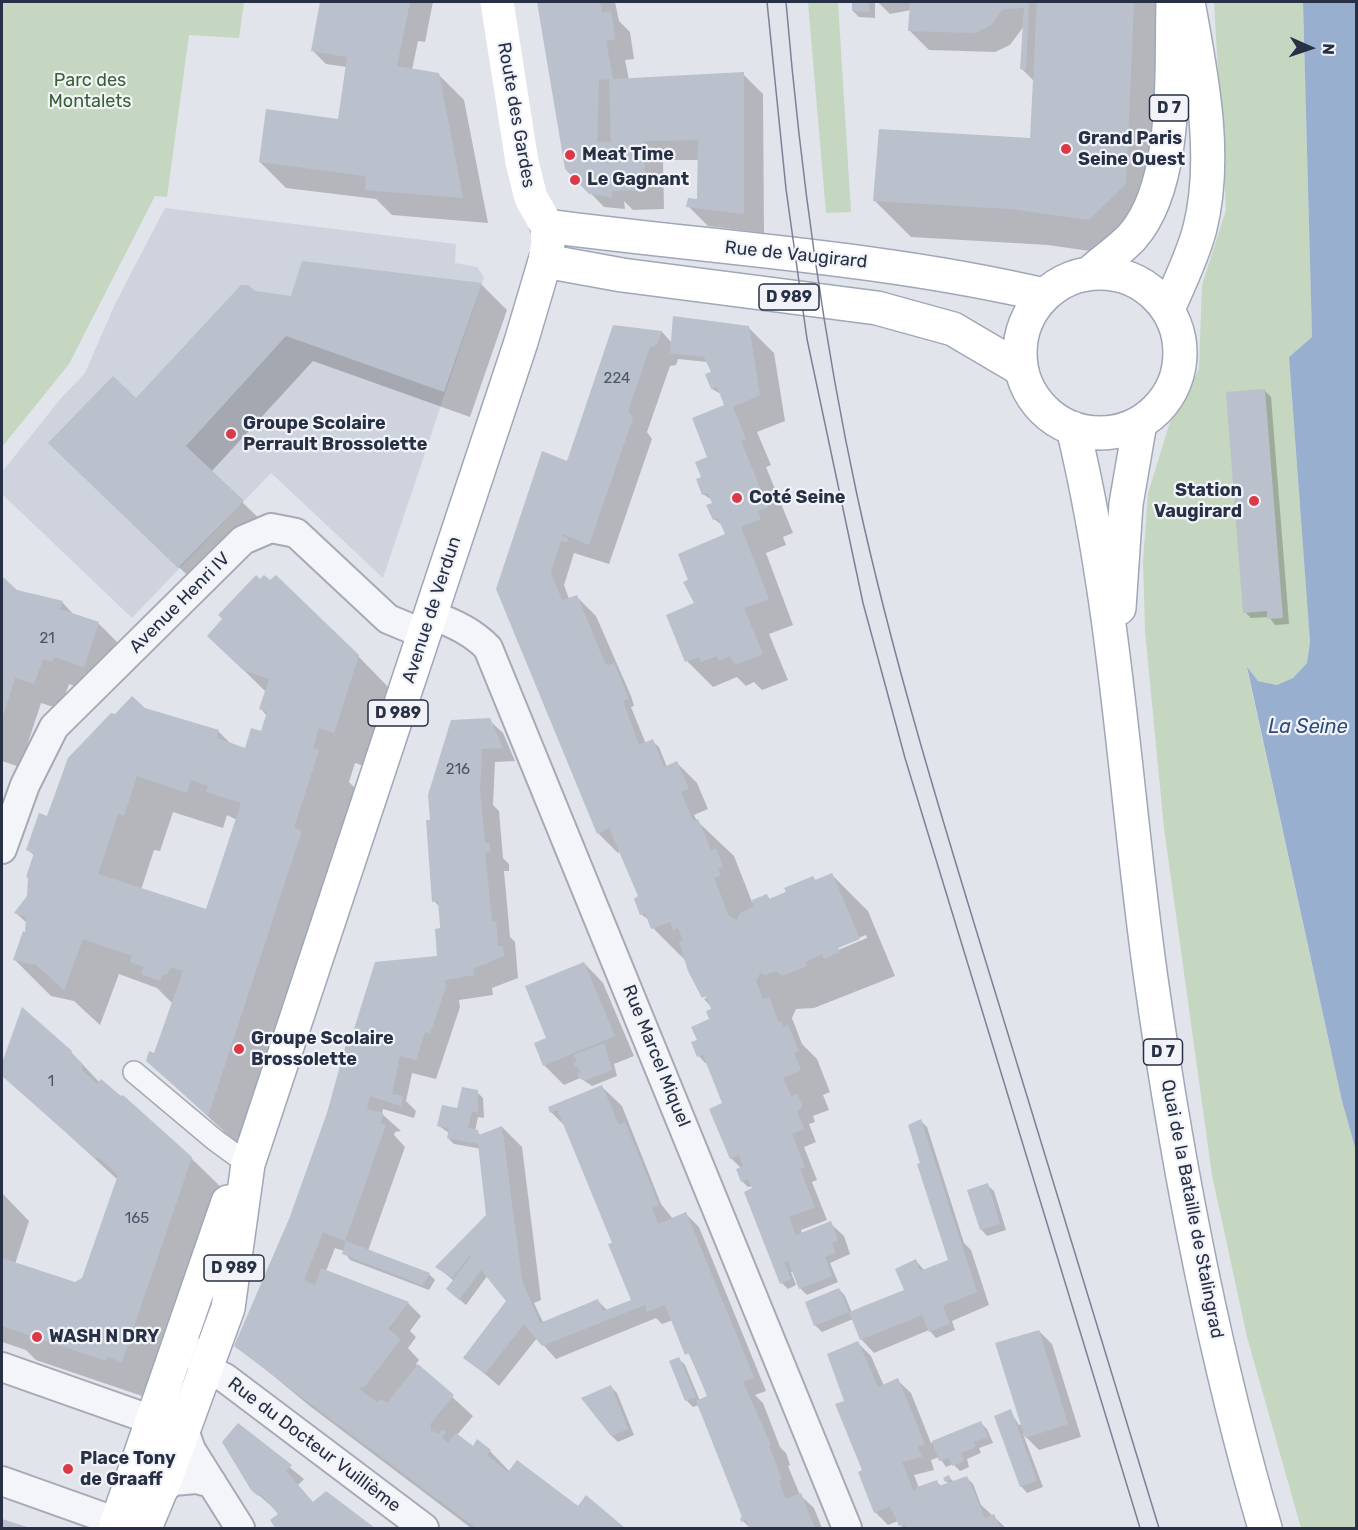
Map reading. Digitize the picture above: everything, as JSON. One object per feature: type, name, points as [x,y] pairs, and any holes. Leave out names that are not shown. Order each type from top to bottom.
[{"type":"main road","name":"Route des Gardes","points":[[497,2],[527,185],[547,226],[548,243],[545,261]]},
{"type":"main road","name":"D 7","points":[[1090,273],[1132,237],[1157,187],[1168,145],[1173,2]]},
{"type":"main road","name":"D 7","points":[[1168,309],[1200,228],[1207,179],[1203,97],[1188,2]]},
{"type":"main road","name":"Rue de Vaugirard","points":[[547,226],[873,263],[981,280],[1044,295]]},
{"type":"main road","name":"D 989","points":[[545,261],[622,275],[877,308],[953,329],[1022,369]]},
{"type":"main road","name":"Avenue de Verdun","points":[[125,1526],[152,1420],[230,1197],[248,1164],[522,342],[545,261]]},
{"type":"main road","points":[[1090,273],[1119,274],[1153,292],[1168,309],[1178,333],[1181,359],[1170,392],[1160,407],[1127,430],[1107,433],[1073,428],[1045,411],[1035,399],[1022,369],[1020,349],[1024,329],[1032,311],[1044,295],[1065,280],[1090,273]]},
{"type":"main road","name":"Quai de la Bataille de Stalingrad","points":[[1115,670],[1126,504],[1140,423]]},
{"type":"main road","name":"Quai de la Bataille de Stalingrad","points":[[1073,428],[1084,474],[1115,670],[1151,979],[1195,1238],[1237,1432],[1265,1528]]},
{"type":"main road","name":"Avenue de Verdun","points":[[125,1526],[164,1483],[228,1308],[248,1164]]},
{"type":"street","name":"Avenue Henri IV","points":[[2,849],[25,785],[54,727],[243,540],[271,528],[296,533],[388,619],[427,624]]},
{"type":"street","name":"Rue Marcel Miquel","points":[[427,624],[450,621],[477,636],[488,648],[847,1528]]},
{"type":"street","points":[[134,1072],[215,1140],[248,1164]]},
{"type":"street","name":"Rue du Docteur Vuillième","points":[[182,1336],[206,1369],[225,1378],[424,1528]]},
{"type":"street","points":[[2,1367],[152,1420],[164,1483],[182,1479],[212,1483]]},
{"type":"street","points":[[166,1380],[190,1450],[240,1528]]},
{"type":"street","points":[[2,1481],[125,1526]]},
{"type":"shaded area","name":"Groupe Scolaire Perrault Brossolette","points":[[165,208],[456,244],[455,263],[477,267],[484,277],[383,578],[271,473],[132,618],[2,494],[2,472],[62,397],[85,373],[116,302]]},
{"type":"green space","name":"Parc des Montalets","points":[[2,2],[244,2],[239,38],[189,35],[167,197],[155,196],[69,364],[2,447]]},
{"type":"green space","points":[[808,2],[838,2],[851,212],[826,213]]},
{"type":"green space","points":[[1214,2],[1303,2],[1312,337],[1289,357],[1310,642],[1307,663],[1293,678],[1277,685],[1258,681],[1247,669],[1342,1101],[1356,1151],[1356,1528],[1301,1528],[1247,1337],[1212,1175],[1164,828],[1145,631],[1143,562],[1148,493],[1169,425],[1199,369],[1202,285],[1226,210]]},
{"type":"water","name":"La Seine","points":[[1303,2],[1356,2],[1356,1151],[1342,1101],[1247,667],[1258,681],[1277,685],[1293,678],[1307,663],[1310,642],[1289,357],[1312,337]]},
{"type":"building","points":[[320,2],[410,2],[397,66],[439,73],[463,198],[365,190],[366,176],[259,162],[266,109],[338,119],[347,57],[311,51]]},
{"type":"building","points":[[537,2],[600,2],[602,13],[611,11],[615,39],[606,41],[613,79],[744,72],[744,214],[686,207],[688,198],[697,199],[698,140],[644,141],[645,190],[612,191],[612,197],[589,194],[565,169]],"holes":[[[609,79],[611,142],[597,142],[599,80]]]},
{"type":"building","points":[[852,2],[869,2],[869,12],[852,11]]},
{"type":"building","points":[[910,2],[1029,2],[1026,70],[1020,69],[1024,8],[1003,9],[991,25],[975,33],[908,31]]},
{"type":"building","points":[[1037,2],[1134,2],[1126,184],[1089,220],[1011,209],[873,201],[879,129],[1030,138]]},
{"type":"building","points":[[302,261],[482,283],[444,392],[286,336],[186,446],[244,501],[178,568],[48,443],[113,376],[136,398],[241,285],[248,285],[255,291],[291,296]]},
{"type":"building","name":"Coté Seine","points":[[673,316],[749,326],[760,395],[733,407],[746,439],[741,441],[768,507],[758,511],[761,519],[741,527],[769,599],[744,608],[763,654],[735,665],[730,656],[719,661],[717,656],[701,662],[699,657],[685,662],[666,615],[694,603],[683,582],[688,580],[678,554],[725,534],[718,518],[713,520],[706,505],[712,503],[708,493],[702,495],[696,479],[701,477],[695,462],[707,457],[692,418],[724,405],[717,387],[711,389],[705,374],[711,372],[704,357],[670,353]]},
{"type":"building","points":[[613,325],[662,331],[657,345],[650,347],[628,411],[633,418],[589,545],[563,534],[562,536],[568,538],[567,542],[561,541],[551,571],[552,576],[562,600],[577,595],[605,663],[608,665],[614,663],[629,699],[623,701],[639,745],[653,739],[664,767],[677,761],[689,789],[681,792],[693,821],[698,819],[711,850],[716,848],[723,867],[718,868],[721,875],[714,878],[729,916],[737,920],[740,913],[754,906],[752,900],[767,894],[769,899],[786,892],[784,888],[813,876],[815,880],[832,873],[860,939],[838,948],[840,952],[824,959],[822,954],[805,962],[807,966],[782,976],[776,971],[765,975],[760,973],[756,981],[763,999],[769,997],[779,1022],[781,1021],[784,1027],[788,1025],[799,1051],[794,1053],[801,1070],[783,1078],[791,1096],[797,1094],[802,1105],[802,1108],[797,1111],[804,1129],[792,1134],[805,1167],[800,1169],[815,1207],[789,1217],[796,1235],[831,1221],[838,1240],[832,1243],[836,1253],[825,1257],[832,1276],[799,1289],[788,1261],[784,1262],[791,1279],[780,1284],[744,1192],[752,1188],[748,1179],[741,1182],[736,1169],[743,1166],[739,1155],[730,1159],[709,1109],[722,1103],[703,1055],[697,1057],[691,1042],[697,1040],[691,1027],[709,1019],[706,1011],[711,1009],[706,996],[702,998],[688,971],[679,942],[683,940],[678,928],[673,930],[670,922],[651,929],[645,913],[640,915],[634,899],[638,896],[609,828],[597,834],[496,589],[542,451],[567,461]]},
{"type":"building","name":"Station Vaugirard","points":[[1265,389],[1283,618],[1267,619],[1267,611],[1243,613],[1226,392]]},
{"type":"building","points":[[256,575],[260,579],[264,575],[270,580],[276,575],[359,655],[334,733],[319,728],[313,748],[319,750],[294,828],[302,831],[208,1116],[146,1061],[149,1051],[154,1053],[183,971],[170,967],[167,975],[163,974],[160,981],[141,974],[144,967],[130,962],[132,956],[83,939],[64,990],[36,965],[13,960],[23,931],[25,932],[26,917],[14,913],[27,896],[28,878],[26,877],[34,853],[26,850],[39,813],[47,816],[68,758],[111,713],[115,714],[132,696],[145,708],[219,730],[217,738],[245,748],[251,728],[261,731],[267,712],[259,709],[269,679],[243,670],[207,636],[222,619],[218,615]],"holes":[[[137,776],[187,793],[191,780],[208,786],[206,792],[241,803],[206,909],[98,874],[118,814],[124,816]]]},
{"type":"building","points":[[2,576],[17,590],[63,601],[60,609],[99,622],[84,667],[54,657],[52,662],[43,659],[34,684],[15,678],[2,719]]},
{"type":"building","points":[[490,718],[503,748],[482,749],[480,790],[485,843],[490,843],[490,851],[485,852],[492,922],[496,921],[498,946],[503,946],[504,956],[473,969],[474,975],[445,980],[446,987],[430,1034],[425,1032],[416,1060],[400,1056],[392,1094],[403,1096],[401,1106],[370,1096],[367,1109],[383,1113],[381,1124],[386,1125],[345,1241],[323,1232],[304,1280],[315,1285],[321,1268],[409,1302],[388,1329],[401,1339],[365,1386],[358,1388],[377,1402],[381,1399],[387,1403],[418,1364],[454,1395],[431,1423],[431,1430],[438,1434],[442,1429],[446,1432],[442,1438],[448,1443],[456,1433],[473,1446],[477,1439],[491,1450],[487,1455],[508,1472],[517,1460],[578,1506],[586,1495],[625,1528],[476,1528],[234,1346],[289,1219],[327,1113],[346,1044],[349,1045],[375,962],[437,956],[435,929],[440,926],[438,901],[432,902],[426,820],[430,820],[428,795],[451,720]]},
{"type":"building","points":[[584,962],[615,1036],[543,1066],[534,1043],[546,1038],[525,986]]},
{"type":"building","points":[[22,1007],[72,1051],[71,1053],[82,1063],[82,1070],[97,1084],[101,1079],[121,1096],[123,1095],[192,1157],[122,1362],[107,1357],[106,1361],[2,1326],[2,1258],[75,1282],[82,1278],[118,1175],[98,1157],[96,1159],[2,1076],[2,1063]]},
{"type":"building","points":[[604,1043],[612,1070],[584,1081],[583,1078],[579,1079],[577,1074],[581,1072],[573,1063],[577,1062],[574,1055]]},
{"type":"building","points":[[602,1085],[619,1125],[625,1122],[659,1205],[652,1208],[658,1224],[686,1212],[754,1377],[743,1382],[771,1445],[769,1446],[782,1479],[779,1481],[786,1499],[801,1493],[815,1528],[750,1528],[746,1520],[741,1522],[742,1517],[696,1401],[707,1396],[689,1353],[685,1355],[665,1305],[647,1312],[645,1305],[542,1346],[524,1324],[485,1374],[463,1358],[506,1301],[481,1270],[459,1300],[446,1289],[471,1257],[470,1255],[452,1278],[435,1267],[486,1215],[478,1144],[447,1138],[449,1129],[437,1126],[442,1105],[457,1108],[462,1087],[478,1090],[478,1113],[472,1111],[468,1128],[478,1130],[479,1135],[502,1126],[522,1280],[540,1323],[598,1299],[603,1311],[631,1300],[608,1244],[612,1243],[557,1109],[550,1113],[548,1107]]},
{"type":"building","points":[[921,1119],[977,1292],[943,1306],[950,1324],[929,1332],[922,1315],[860,1340],[849,1312],[904,1290],[895,1269],[916,1259],[920,1271],[948,1260],[917,1164],[920,1163],[908,1125]]},
{"type":"building","points":[[988,1183],[1000,1224],[980,1230],[967,1190]]},
{"type":"building","points":[[346,1241],[430,1273],[429,1276],[422,1285],[342,1254]]},
{"type":"building","points":[[839,1288],[849,1312],[814,1326],[805,1302]]},
{"type":"building","points":[[1039,1330],[1068,1424],[1025,1438],[995,1343]]},
{"type":"building","points":[[858,1341],[878,1387],[898,1378],[925,1444],[918,1447],[922,1457],[902,1462],[914,1492],[917,1487],[937,1480],[939,1486],[967,1476],[985,1518],[994,1514],[1000,1528],[907,1528],[905,1525],[899,1526],[890,1506],[874,1513],[858,1472],[862,1470],[835,1404],[844,1401],[827,1354]]},
{"type":"building","points":[[679,1357],[696,1397],[685,1401],[669,1361]]},
{"type":"building","points":[[611,1385],[628,1429],[611,1436],[581,1398]]},
{"type":"building","points":[[1011,1409],[1037,1481],[1020,1487],[994,1416]]},
{"type":"building","points":[[981,1421],[988,1437],[974,1442],[976,1447],[961,1453],[964,1461],[952,1466],[949,1458],[939,1461],[932,1441]]},
{"type":"building","points":[[238,1423],[292,1465],[286,1471],[313,1502],[326,1491],[375,1528],[275,1528],[270,1520],[278,1514],[261,1494],[258,1496],[251,1490],[222,1442]]},
{"type":"building","points":[[949,1475],[951,1480],[945,1482],[943,1478]]},
{"type":"building","points":[[2,1519],[30,1528],[2,1528]]},
{"type":"tram line","points":[[767,2],[786,189],[807,339],[863,603],[905,758],[1140,1528]]},
{"type":"tram line","points":[[786,2],[805,188],[823,311],[844,434],[887,622],[940,811],[1159,1528]]},
{"type":"place","name":"Grand Paris Seine Ouest","points":[[1066,149]]},
{"type":"place","name":"Meat Time","points":[[570,155]]},
{"type":"place","name":"Le Gagnant","points":[[575,180]]},
{"type":"place","name":"Groupe Scolaire Perrault Brossolette","points":[[231,434]]},
{"type":"place","name":"Coté Seine","points":[[737,498]]},
{"type":"place","name":"Station Vaugirard","points":[[1254,501]]},
{"type":"place","name":"Groupe Scolaire Brossolette","points":[[239,1049]]},
{"type":"place","name":"WASH N DRY","points":[[37,1337]]},
{"type":"place","name":"Place Tony de Graaff","points":[[68,1469]]}]
